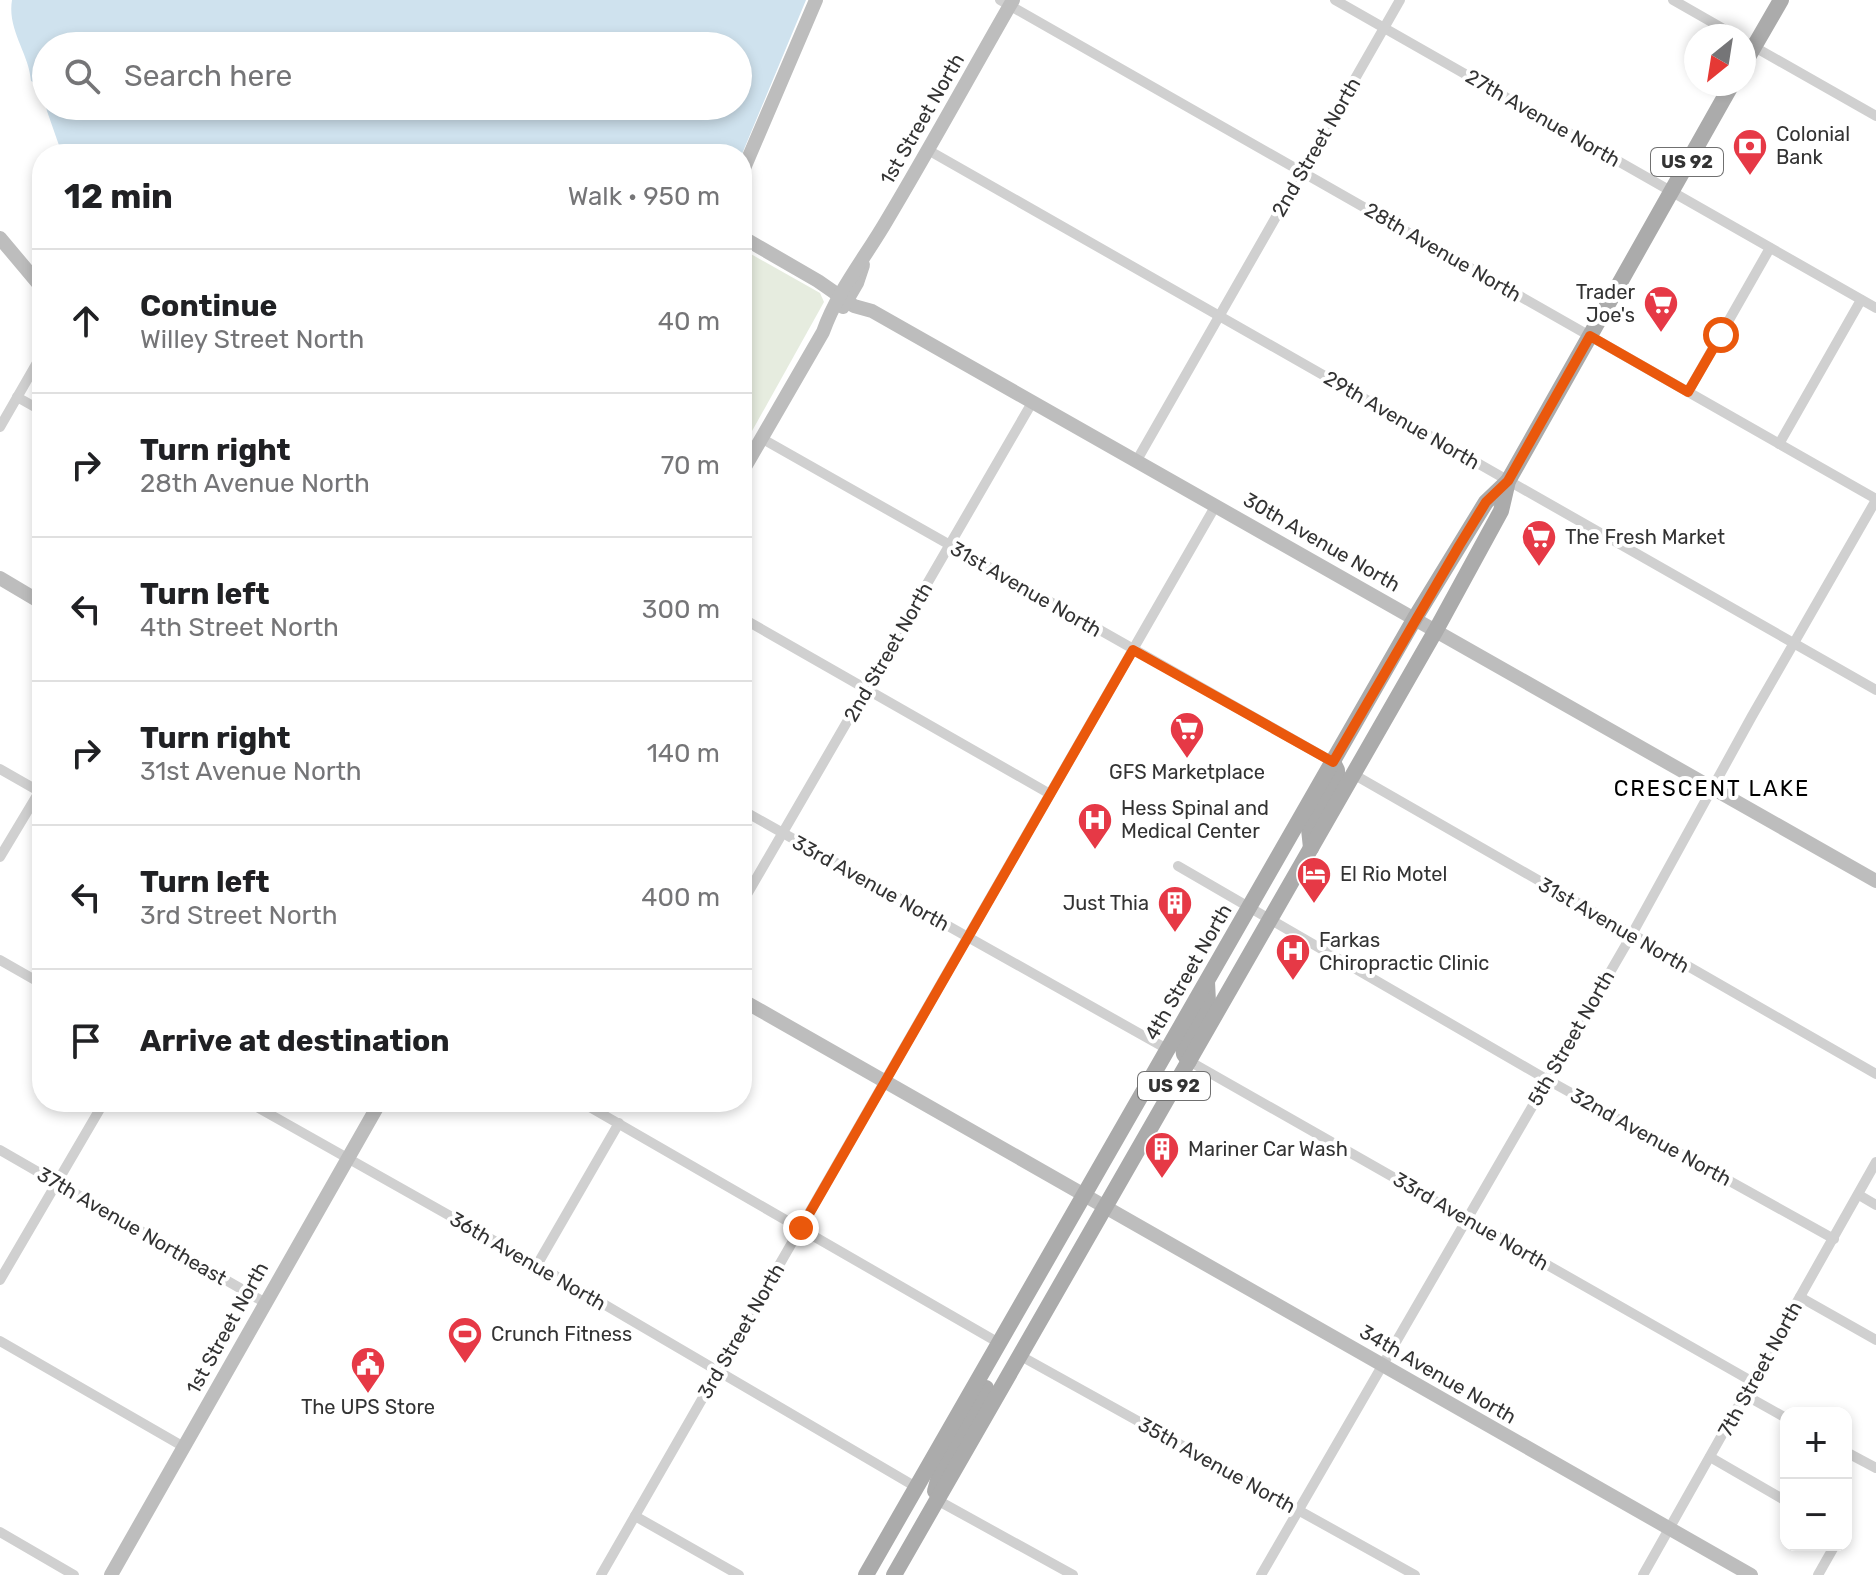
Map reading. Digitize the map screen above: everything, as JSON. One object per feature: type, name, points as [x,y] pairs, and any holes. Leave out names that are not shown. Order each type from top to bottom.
[{"type":"main road","points":[[1756,34],[1781,0]]},
{"type":"main road","name":"4th Street North","points":[[894,1575],[1436,630],[1501,511],[1508,481],[1725,96]]},
{"type":"main road","name":"4th Street North","points":[[866,1575],[1415,618],[1486,502],[1508,481]]},
{"type":"main road","points":[[1311,848],[1309,829],[1337,778],[1333,762]]},
{"type":"main road","points":[[1189,1061],[1183,1047],[1208,1002],[1207,980]]},
{"type":"main road","points":[[937,1500],[935,1485],[941,1469],[1003,1358],[999,1343]]},
{"type":"main road","points":[[878,1575],[886,1560],[887,1550],[883,1546]]},
{"type":"street","points":[[752,150],[816,0]]},
{"type":"street","name":"27th Avenue North","points":[[1335,0],[1876,308]]},
{"type":"street","name":"2nd Street North","points":[[1137,460],[1400,0]]},
{"type":"street","points":[[1673,0],[1715,24]]},
{"type":"street","name":"1st Street North","points":[[752,454],[928,150],[1008,2]]},
{"type":"street","name":"28th Avenue North","points":[[1008,2],[1876,500]]},
{"type":"street","points":[[1756,48],[1876,116]]},
{"type":"street","name":"29th Avenue North","points":[[928,150],[1876,690]]},
{"type":"street","points":[[0,238],[32,276]]},
{"type":"street","points":[[752,243],[818,281],[834,283],[844,295]]},
{"type":"street","points":[[1688,392],[1770,248]]},
{"type":"street","name":"30th Avenue North","points":[[844,295],[1876,881]]},
{"type":"street","points":[[1779,444],[1861,300]]},
{"type":"street","points":[[0,427],[32,371]]},
{"type":"street","points":[[17,397],[32,405]]},
{"type":"street","name":"2nd Street North","points":[[752,886],[1033,401]]},
{"type":"street","name":"31st Avenue North","points":[[761,438],[1333,762]]},
{"type":"street","name":"5th Street North","points":[[1261,1575],[1631,936],[1876,500]]},
{"type":"street","name":"3rd Street North","points":[[601,1575],[1216,505]]},
{"type":"street","points":[[0,578],[32,597]]},
{"type":"street","points":[[752,624],[1050,794]]},
{"type":"street","points":[[0,769],[32,786]]},
{"type":"street","name":"31st Avenue North","points":[[1353,774],[1876,1074]]},
{"type":"street","points":[[0,857],[32,805]]},
{"type":"street","name":"33rd Avenue North","points":[[752,816],[1167,1049]]},
{"type":"street","name":"32nd Avenue North","points":[[1178,866],[1546,1079],[1834,1239]]},
{"type":"street","points":[[0,960],[32,978]]},
{"type":"street","name":"34th Avenue North","points":[[752,1006],[1751,1575]]},
{"type":"street","name":"33rd Avenue North","points":[[1189,1061],[1753,1382]]},
{"type":"street","points":[[0,1280],[98,1112]]},
{"type":"street","name":"36th Avenue North","points":[[266,1112],[537,1265],[916,1487]]},
{"type":"street","name":"1st Street North","points":[[111,1575],[374,1112]]},
{"type":"street","points":[[599,1112],[999,1343]]},
{"type":"street","points":[[537,1265],[619,1123]]},
{"type":"street","name":"37th Avenue Northeast","points":[[0,1150],[264,1302]]},
{"type":"street","name":"7th Street North","points":[[1643,1575],[1876,1162]]},
{"type":"street","points":[[1859,1195],[1876,1205]]},
{"type":"street","points":[[1800,1297],[1876,1340]]},
{"type":"street","points":[[0,1341],[184,1447]]},
{"type":"street","name":"35th Avenue North","points":[[1019,1355],[1415,1575]]},
{"type":"street","points":[[1745,1395],[1780,1415]]},
{"type":"street","points":[[1852,1455],[1876,1468]]},
{"type":"street","points":[[1710,1457],[1780,1498]]},
{"type":"street","points":[[937,1500],[1073,1575]]},
{"type":"street","points":[[635,1516],[739,1575]]},
{"type":"street","points":[[0,1532],[74,1575]]},
{"type":"street","points":[[1818,1575],[1832,1551]]},
{"type":"shaded area","points":[[752,255],[820,293],[824,302],[752,431]]},
{"type":"water","points":[[12,0],[806,0],[746,144],[59,144],[50,120],[752,120],[752,32],[32,32],[32,82],[13,21]]},
{"type":"place","name":"Colonial Bank","points":[[1750,177]]},
{"type":"place","name":"Trader Joe's","points":[[1661,334]]},
{"type":"place","name":"The Fresh Market","points":[[1539,568]]},
{"type":"place","name":"GFS Marketplace","points":[[1187,760]]},
{"type":"place","name":"Hess Spinal and Medical Center","points":[[1095,851]]},
{"type":"place","name":"El Rio Motel","points":[[1314,905]]},
{"type":"place","name":"Just Thia","points":[[1175,934]]},
{"type":"place","name":"Farkas Chiropractic Clinic","points":[[1293,982]]},
{"type":"place","name":"Mariner Car Wash","points":[[1162,1180]]},
{"type":"place","name":"Crunch Fitness","points":[[465,1365]]},
{"type":"place","name":"The UPS Store","points":[[368,1395]]},
{"type":"district","name":"CRESCENT LAKE","points":[[1712,788]]},
{"type":"route","points":[[801,1228],[1133,650],[1333,762],[1486,502],[1508,481],[1590,336],[1688,392],[1721,335]]}]
